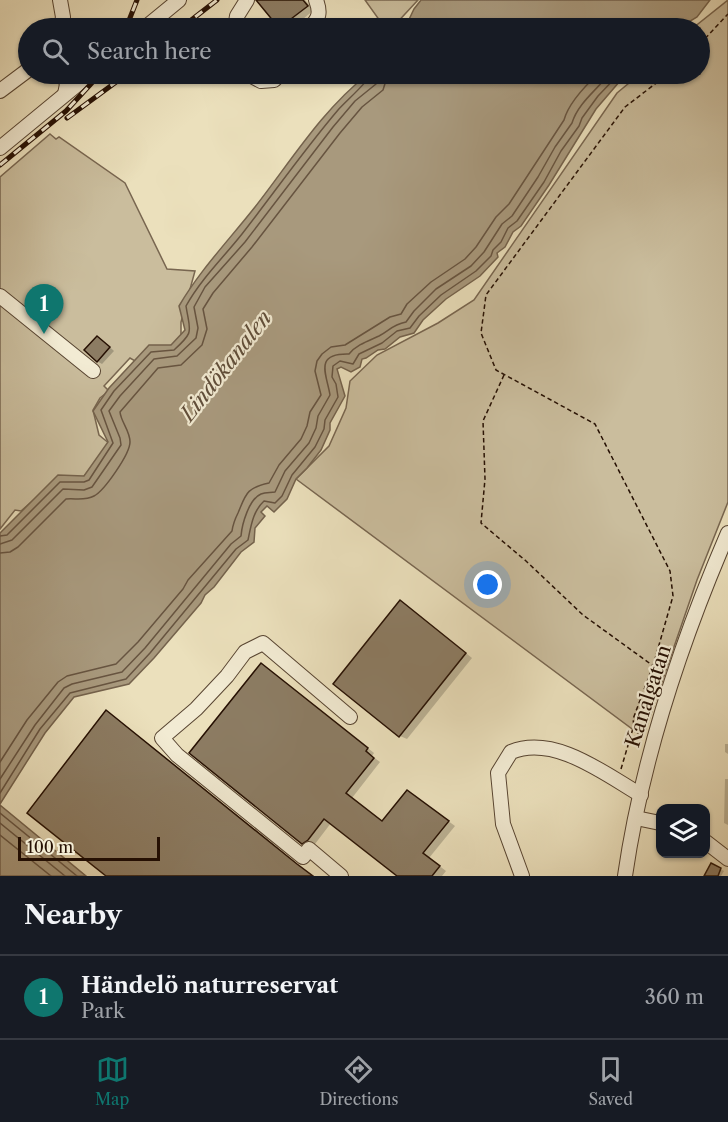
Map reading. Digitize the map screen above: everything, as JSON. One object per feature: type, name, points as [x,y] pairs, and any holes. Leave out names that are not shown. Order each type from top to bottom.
[{"type":"street","points":[[60,0],[63,18]]},
{"type":"street","points":[[157,18],[179,0]]},
{"type":"street","points":[[237,18],[247,0]]},
{"type":"street","points":[[316,0],[319,18]]},
{"type":"street","points":[[0,92],[18,77]]},
{"type":"street","points":[[65,94],[67,84]]},
{"type":"street","points":[[0,148],[78,84]]},
{"type":"street","points":[[0,296],[93,371]]},
{"type":"street","name":"Kanalgatan","points":[[625,876],[650,754],[705,587],[728,533]]},
{"type":"street","points":[[341,876],[309,849],[303,857],[177,755],[162,738],[196,709],[227,676],[245,652],[263,642],[350,717]]},
{"type":"street","points":[[522,876],[503,824],[498,773],[511,752],[528,748],[556,750],[641,795]]},
{"type":"street","points":[[636,818],[656,822]]},
{"type":"street","points":[[710,846],[728,859]]},
{"type":"path","points":[[710,33],[728,14]]},
{"type":"path","points":[[650,754],[636,740],[633,719],[653,666],[673,596],[670,571],[595,424],[496,370],[482,333],[486,295],[625,107],[655,84]]},
{"type":"path","points":[[504,374],[483,421],[485,480],[481,523],[584,615],[653,666]]},
{"type":"path","points":[[618,782],[634,724]]},
{"type":"shaded area","points":[[365,0],[418,0],[401,18],[378,18]]},
{"type":"shaded area","points":[[728,0],[728,502],[697,580],[643,737],[296,479],[329,446],[346,408],[350,381],[377,355],[438,323],[474,300],[617,93],[628,84],[710,84],[710,18],[706,18]]},
{"type":"shaded area","points":[[50,134],[56,139],[59,137],[125,183],[167,269],[195,271],[181,322],[181,341],[135,361],[130,358],[104,386],[109,391],[100,398],[93,410],[99,435],[110,444],[81,480],[58,479],[21,511],[15,510],[0,529],[0,177]]},
{"type":"water","points":[[421,0],[710,0],[695,18],[410,18]]},
{"type":"water","name":"Lindökanalen","points":[[356,84],[617,84],[596,109],[521,226],[513,232],[505,247],[497,253],[498,257],[480,276],[446,299],[423,320],[414,333],[400,337],[385,349],[378,350],[362,359],[360,367],[351,372],[341,367],[337,369],[345,396],[330,423],[330,430],[321,450],[296,479],[287,499],[274,512],[267,506],[261,512],[265,516],[255,528],[254,542],[241,552],[201,603],[129,684],[74,697],[45,733],[0,804],[0,533],[58,475],[84,476],[108,442],[93,411],[109,388],[149,345],[171,345],[185,330],[179,306],[196,280],[308,137]]},
{"type":"water","points":[[0,805],[86,876],[0,876]]},
{"type":"building","points":[[256,0],[303,0],[308,6],[292,18],[271,18]]},
{"type":"building","points":[[97,336],[110,347],[97,362],[84,350]]},
{"type":"building","points":[[400,600],[466,653],[399,737],[333,684]]},
{"type":"building","points":[[261,663],[368,748],[366,751],[374,758],[346,793],[382,821],[407,790],[449,821],[423,853],[440,866],[432,876],[397,876],[324,819],[308,840],[302,844],[189,753]]},
{"type":"building","points":[[106,710],[313,876],[106,876],[27,813]]},
{"type":"building","points":[[711,863],[721,868],[718,876],[704,876]]},
{"type":"railway","points":[[130,18],[137,0]]},
{"type":"railway","points":[[194,18],[217,0]]},
{"type":"railway","points":[[0,165],[66,111],[91,84]]},
{"type":"railway","points":[[67,118],[113,84]]},
{"type":"place","name":"Händelö naturreservat","points":[[44,334]]}]
